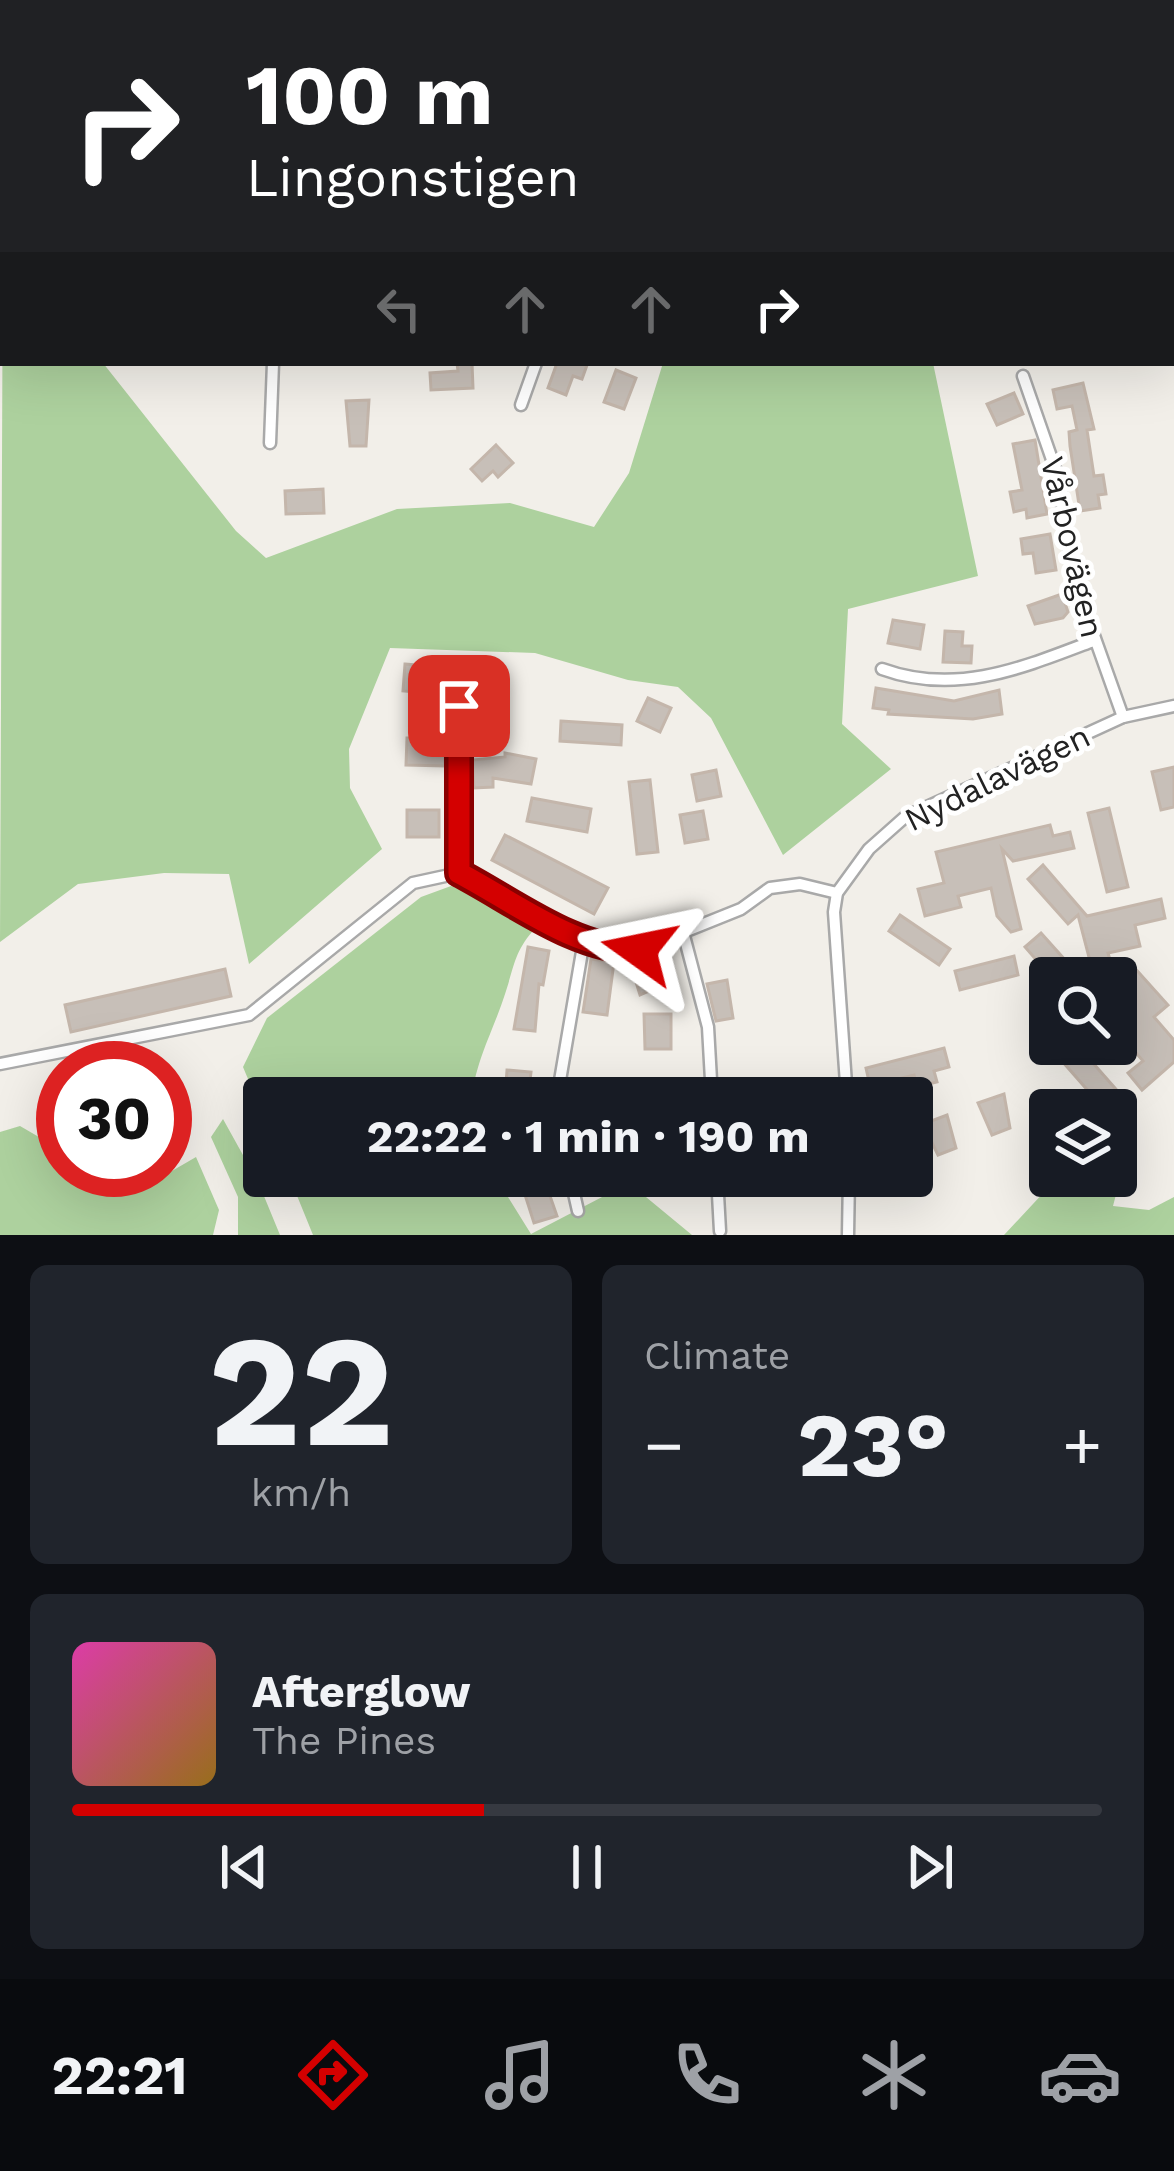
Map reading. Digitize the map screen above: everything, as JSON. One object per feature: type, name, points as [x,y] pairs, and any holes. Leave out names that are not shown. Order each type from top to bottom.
[{"type":"street","points":[[270,443],[273,366]]},
{"type":"street","points":[[520,405],[535,366]]},
{"type":"street","name":"Vårbovägen","points":[[1023,376],[1056,471],[1076,585],[1123,717]]},
{"type":"street","points":[[882,669],[958,683],[1013,672],[1093,641]]},
{"type":"street","points":[[459,706],[459,873]]},
{"type":"street","name":"Nydalavägen","points":[[837,893],[869,849],[905,817],[1123,717],[1174,706]]},
{"type":"street","points":[[0,1064],[249,1015],[413,883],[459,873],[584,940],[619,951],[639,950],[741,909],[770,888],[800,884],[837,893],[834,912],[846,1077]]},
{"type":"street","points":[[683,932],[707,1028],[710,1077]]},
{"type":"street","points":[[561,1077],[584,940]]},
{"type":"street","points":[[575,1197],[578,1210]]},
{"type":"street","points":[[718,1197],[720,1232]]},
{"type":"street","points":[[848,1235],[849,1197]]},
{"type":"green space","points":[[2,366],[105,366],[236,531],[266,558],[397,509],[510,503],[594,527],[629,473],[662,366],[934,366],[978,576],[848,609],[842,724],[891,769],[783,855],[711,718],[678,687],[628,680],[535,653],[390,648],[349,749],[350,788],[382,849],[249,964],[229,874],[164,873],[78,884],[0,942]]},
{"type":"green space","points":[[451,886],[517,911],[532,932],[516,960],[476,1077],[247,1077],[243,1067],[267,1018],[421,897]]},
{"type":"green space","points":[[223,1119],[243,1155],[243,1197],[264,1197],[280,1235],[238,1235],[238,1197],[211,1137]]},
{"type":"green space","points":[[20,1126],[36,1135],[36,1197],[192,1197],[192,1159],[196,1157],[219,1210],[213,1235],[0,1235],[0,1132]]},
{"type":"green space","points":[[298,1197],[508,1197],[531,1234],[602,1197],[646,1197],[692,1235],[313,1235]]},
{"type":"green space","points":[[1039,1197],[1115,1197],[1113,1206],[1149,1210],[1174,1197],[1174,1235],[1004,1235]]},
{"type":"building","points":[[457,366],[472,366],[473,388],[431,390],[430,373],[458,371]]},
{"type":"building","points":[[556,366],[587,366],[582,379],[573,376],[566,395],[548,388]]},
{"type":"building","points":[[616,370],[636,378],[624,409],[604,402]]},
{"type":"building","points":[[1083,383],[1094,429],[1087,430],[1094,476],[1103,475],[1106,494],[1098,495],[1100,508],[1080,511],[1070,446],[1069,432],[1077,430],[1072,406],[1057,409],[1053,390]]},
{"type":"building","points":[[1014,393],[1023,414],[997,425],[987,404]]},
{"type":"building","points":[[369,400],[366,446],[350,446],[346,401]]},
{"type":"building","points":[[1035,440],[1047,514],[1027,518],[1026,509],[1014,512],[1010,492],[1022,490],[1013,444]]},
{"type":"building","points":[[496,445],[513,463],[498,477],[493,471],[482,481],[471,469]]},
{"type":"building","points":[[323,489],[324,513],[286,514],[285,491]]},
{"type":"building","points":[[1050,534],[1056,570],[1036,573],[1033,553],[1023,554],[1021,539]]},
{"type":"building","points":[[1062,594],[1068,612],[1063,618],[1035,624],[1028,606]]},
{"type":"building","points":[[893,620],[924,625],[920,649],[888,643]]},
{"type":"building","points":[[945,631],[963,632],[962,646],[972,646],[971,663],[943,662]]},
{"type":"building","points":[[405,664],[441,667],[439,694],[403,691]]},
{"type":"building","points":[[876,688],[954,701],[999,690],[1002,714],[973,719],[888,714],[889,710],[873,708]]},
{"type":"building","points":[[648,698],[671,708],[660,732],[637,721]]},
{"type":"building","points":[[561,721],[622,725],[621,745],[560,741]]},
{"type":"building","points":[[407,738],[445,739],[445,766],[406,765]]},
{"type":"building","points":[[505,753],[536,759],[531,784],[493,778],[493,787],[474,788],[472,760],[505,757]]},
{"type":"building","points":[[1174,767],[1174,807],[1161,810],[1152,772]]},
{"type":"building","points":[[716,770],[721,796],[697,801],[692,775]]},
{"type":"building","points":[[650,780],[658,852],[637,854],[629,782]]},
{"type":"building","points":[[532,798],[591,809],[587,832],[527,821]]},
{"type":"building","points":[[1109,808],[1128,887],[1107,892],[1088,813]]},
{"type":"building","points":[[407,810],[439,810],[439,837],[407,837]]},
{"type":"building","points":[[703,811],[708,839],[685,843],[680,815]]},
{"type":"building","points":[[1050,825],[1053,836],[1070,832],[1074,848],[1013,861],[1002,849],[1021,929],[1011,932],[997,916],[991,888],[958,896],[961,907],[925,916],[918,889],[944,883],[936,852]]},
{"type":"building","points":[[505,835],[608,888],[594,914],[492,860]]},
{"type":"building","points":[[1043,865],[1087,916],[1161,899],[1165,918],[1135,925],[1140,946],[1108,953],[1109,957],[1089,957],[1078,915],[1068,924],[1028,879]]},
{"type":"building","points":[[900,915],[950,949],[939,965],[889,931]]},
{"type":"building","points":[[1041,933],[1062,957],[1034,957],[1025,947]]},
{"type":"building","points":[[528,947],[549,951],[543,985],[539,984],[535,1031],[514,1029]]},
{"type":"building","points":[[1014,956],[1018,975],[960,990],[955,971]]},
{"type":"building","points":[[591,959],[614,962],[607,1015],[583,1012]]},
{"type":"building","points":[[655,961],[663,985],[640,995],[632,969]]},
{"type":"building","points":[[225,969],[231,996],[71,1032],[65,1005]]},
{"type":"building","points":[[1137,971],[1168,1005],[1154,1017],[1174,1040],[1174,1062],[1142,1090],[1128,1073],[1143,1061],[1137,1054]]},
{"type":"building","points":[[727,980],[733,1018],[716,1021],[707,984]]},
{"type":"building","points":[[644,1014],[671,1014],[671,1049],[645,1049]]},
{"type":"building","points":[[944,1048],[949,1067],[934,1071],[937,1082],[933,1083],[933,1077],[914,1075],[868,1077],[866,1068]]},
{"type":"building","points":[[1066,1065],[1095,1065],[1116,1089],[1087,1089]]},
{"type":"building","points":[[507,1070],[531,1072],[530,1077],[506,1077]]},
{"type":"building","points":[[1004,1094],[1010,1128],[992,1135],[978,1103]]},
{"type":"building","points":[[947,1115],[956,1148],[938,1155],[933,1120]]},
{"type":"building","points":[[526,1197],[550,1197],[557,1216],[534,1223]]},
{"type":"route","points":[[459,706],[459,873],[584,940],[619,951],[639,950]]}]
